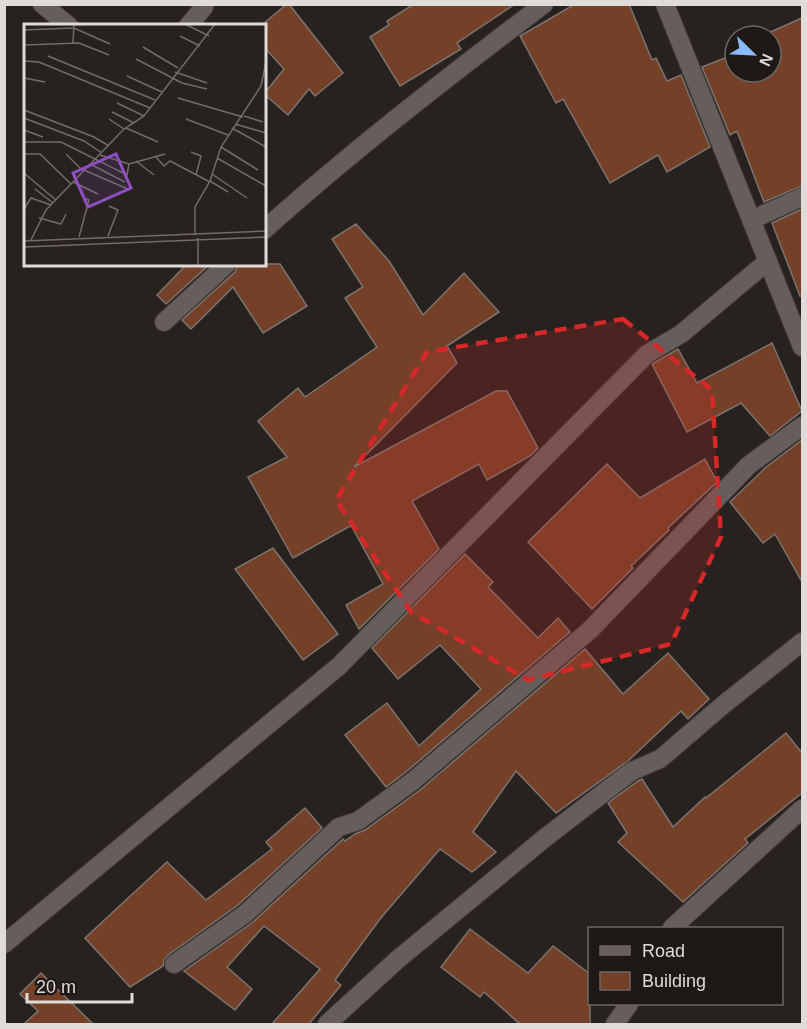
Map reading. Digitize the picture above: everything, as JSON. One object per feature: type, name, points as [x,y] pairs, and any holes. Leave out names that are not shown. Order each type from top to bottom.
[{"type":"street","points":[[42,4],[67,24]]},
{"type":"street","points":[[266,228],[328,173],[544,4]]},
{"type":"street","points":[[665,4],[802,347]]},
{"type":"street","points":[[190,24],[204,8]]},
{"type":"street","points":[[751,220],[802,197]]},
{"type":"street","points":[[4,944],[339,666],[647,354],[681,334],[768,261]]},
{"type":"street","points":[[164,322],[225,266]]},
{"type":"street","points":[[174,964],[245,914],[339,827],[358,821],[413,780],[590,630],[749,465],[802,426]]},
{"type":"street","points":[[327,1024],[397,960],[546,837],[632,771],[660,759],[802,642]]},
{"type":"street","points":[[673,927],[802,809]]},
{"type":"street","points":[[615,1024],[628,1005]]},
{"type":"highlighted area","points":[[623,319],[712,390],[721,537],[671,644],[528,680],[411,612],[336,500],[427,352]]},
{"type":"building","points":[[289,4],[343,73],[315,96],[309,89],[288,115],[266,96],[266,92],[284,69],[266,49],[266,24],[264,23]]},
{"type":"building","points":[[414,4],[515,4],[457,43],[461,49],[400,86],[370,37],[389,25],[387,21]]},
{"type":"building","points":[[575,4],[629,4],[652,60],[656,58],[667,81],[681,75],[710,147],[667,172],[658,155],[610,183],[563,99],[556,103],[520,36]]},
{"type":"building","points":[[802,18],[802,186],[764,202],[737,131],[730,135],[702,67],[723,59],[723,84],[783,84],[783,26]]},
{"type":"building","points":[[802,209],[802,296],[800,296],[772,223]]},
{"type":"building","points":[[356,224],[389,261],[423,315],[464,273],[499,312],[447,346],[457,363],[354,467],[496,391],[507,391],[538,448],[530,456],[487,480],[479,464],[412,501],[439,549],[359,629],[346,605],[383,584],[352,527],[350,526],[293,558],[248,477],[287,457],[258,421],[298,388],[305,397],[377,347],[345,298],[363,287],[332,239]]},
{"type":"building","points":[[280,264],[307,306],[263,333],[233,287],[191,329],[182,320],[235,272],[237,266]]},
{"type":"building","points":[[185,266],[208,266],[166,304],[157,295]]},
{"type":"building","points":[[772,343],[802,411],[770,436],[741,403],[687,432],[652,364],[678,349],[697,383]]},
{"type":"building","points":[[802,440],[802,582],[775,534],[763,543],[730,502],[766,467]]},
{"type":"building","points":[[705,459],[717,482],[668,528],[669,530],[631,566],[633,568],[592,609],[528,542],[607,464],[640,498]]},
{"type":"building","points":[[273,548],[338,634],[303,660],[235,569]]},
{"type":"building","points":[[465,554],[493,582],[488,587],[538,638],[558,618],[570,632],[386,787],[345,735],[387,703],[419,746],[481,689],[440,645],[398,679],[372,648]]},
{"type":"building","points":[[585,649],[623,694],[668,653],[709,699],[688,719],[681,711],[628,761],[556,813],[516,771],[473,832],[496,852],[472,872],[440,849],[380,919],[335,980],[341,985],[309,1024],[272,1024],[320,969],[264,926],[227,967],[252,989],[235,1010],[184,971],[253,922],[343,839],[345,841],[365,830],[420,790]]},
{"type":"building","points":[[786,733],[802,753],[802,793],[745,839],[748,843],[683,902],[618,842],[627,833],[608,803],[638,781],[642,779],[673,827],[705,797]]},
{"type":"building","points":[[305,808],[322,828],[238,905],[168,955],[163,966],[130,987],[85,938],[167,862],[206,900],[272,849],[266,842]]},
{"type":"building","points":[[470,929],[528,973],[553,946],[588,972],[590,1024],[520,1024],[484,992],[480,997],[441,967]]},
{"type":"building","points":[[41,973],[93,1024],[24,1024],[38,1011],[20,994]]}]
